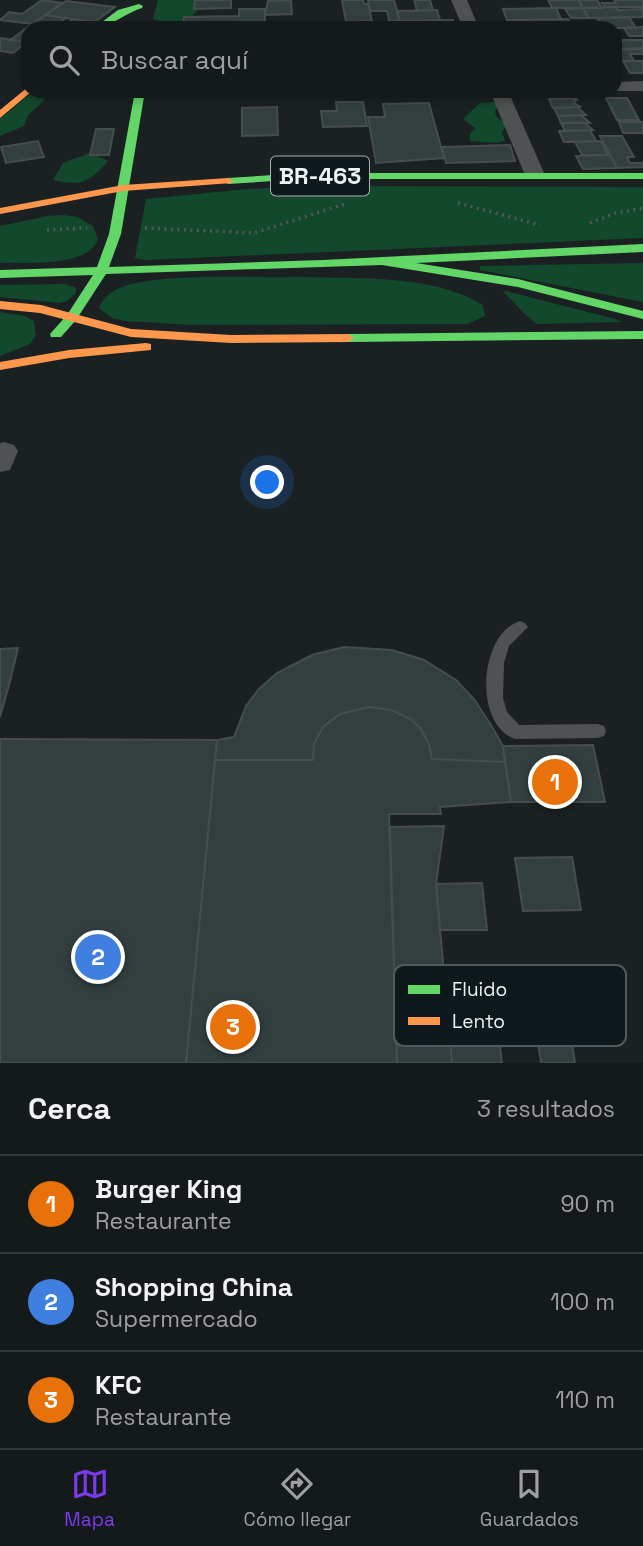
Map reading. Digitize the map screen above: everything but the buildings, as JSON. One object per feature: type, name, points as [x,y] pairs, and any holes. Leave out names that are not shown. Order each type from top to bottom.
[{"type":"main road","points":[[108,21],[141,3],[147,21]]},
{"type":"main road","points":[[3,110],[21,96]]},
{"type":"main road","points":[[26,362],[72,317],[101,272],[117,224],[139,98]]},
{"type":"main road","name":"BR-463","points":[[0,212],[123,188],[304,176],[643,176]]},
{"type":"main road","points":[[42,203],[94,207],[117,224]]},
{"type":"main road","points":[[0,274],[382,261],[643,248]]},
{"type":"main road","points":[[382,261],[519,283],[643,315]]},
{"type":"main road","points":[[430,267],[456,276],[489,294]]},
{"type":"main road","points":[[0,305],[41,309],[131,332],[231,339],[643,335]]},
{"type":"main road","points":[[510,336],[513,318]]},
{"type":"main road","points":[[0,366],[69,354],[231,339]]},
{"type":"street","points":[[459,0],[468,21]]},
{"type":"street","points":[[622,87],[643,86]]},
{"type":"street","points":[[502,98],[535,175]]},
{"type":"lane","points":[[520,627],[502,643],[496,663],[495,698],[504,722],[515,732],[598,731]]},
{"type":"path","points":[[41,230],[117,224],[254,233],[355,202]]},
{"type":"path","points":[[457,203],[541,225]]},
{"type":"path","points":[[587,223],[616,213],[643,208]]},
{"type":"green space","points":[[158,0],[197,0],[201,6],[189,20],[153,19]]},
{"type":"green space","points":[[25,98],[45,100],[28,115],[24,126],[0,136],[0,119]]},
{"type":"green space","points":[[496,102],[499,106],[495,111],[496,116],[507,125],[502,132],[505,141],[470,141],[470,134],[475,128],[464,120],[465,117],[480,103]]},
{"type":"green space","points":[[90,153],[108,161],[96,174],[78,183],[53,180],[63,163]]},
{"type":"green space","points":[[311,186],[643,187],[643,238],[145,260],[135,258],[146,199]]},
{"type":"green space","points":[[63,215],[77,217],[93,226],[98,239],[92,248],[82,255],[55,262],[0,263],[0,226]]},
{"type":"green space","points":[[643,263],[643,302],[480,270],[480,266]]},
{"type":"green space","points":[[191,277],[302,277],[418,283],[463,295],[483,305],[485,316],[467,324],[193,325],[125,321],[112,318],[99,308],[104,299],[114,291],[147,281]]},
{"type":"green space","points":[[65,284],[76,288],[76,293],[60,303],[0,297],[0,285]]},
{"type":"green space","points":[[503,292],[622,322],[538,324]]},
{"type":"green space","points":[[0,312],[25,316],[34,321],[36,335],[30,344],[0,356]]},
{"type":"traffic: fast","points":[[108,21],[121,12],[139,6]]},
{"type":"traffic: fast","points":[[123,188],[139,98]]},
{"type":"traffic: fast","points":[[228,181],[304,176],[643,176]]},
{"type":"traffic: fast","points":[[101,272],[115,234],[123,188]]},
{"type":"traffic: fast","points":[[0,274],[323,264],[643,248]]},
{"type":"traffic: fast","points":[[382,261],[518,283],[643,315]]},
{"type":"traffic: fast","points":[[56,334],[72,317],[101,272]]},
{"type":"traffic: fast","points":[[348,338],[643,335]]},
{"type":"traffic: slow","points":[[0,115],[21,96]]},
{"type":"traffic: slow","points":[[0,211],[123,188],[228,181]]},
{"type":"traffic: slow","points":[[0,305],[41,309],[131,333],[231,339],[348,338]]},
{"type":"traffic: slow","points":[[0,366],[69,354],[146,347]]},
{"type":"place","name":"Burger King","points":[[555,782]]},
{"type":"place","name":"Shopping China","points":[[98,957]]},
{"type":"place","name":"KFC","points":[[233,1027]]}]
